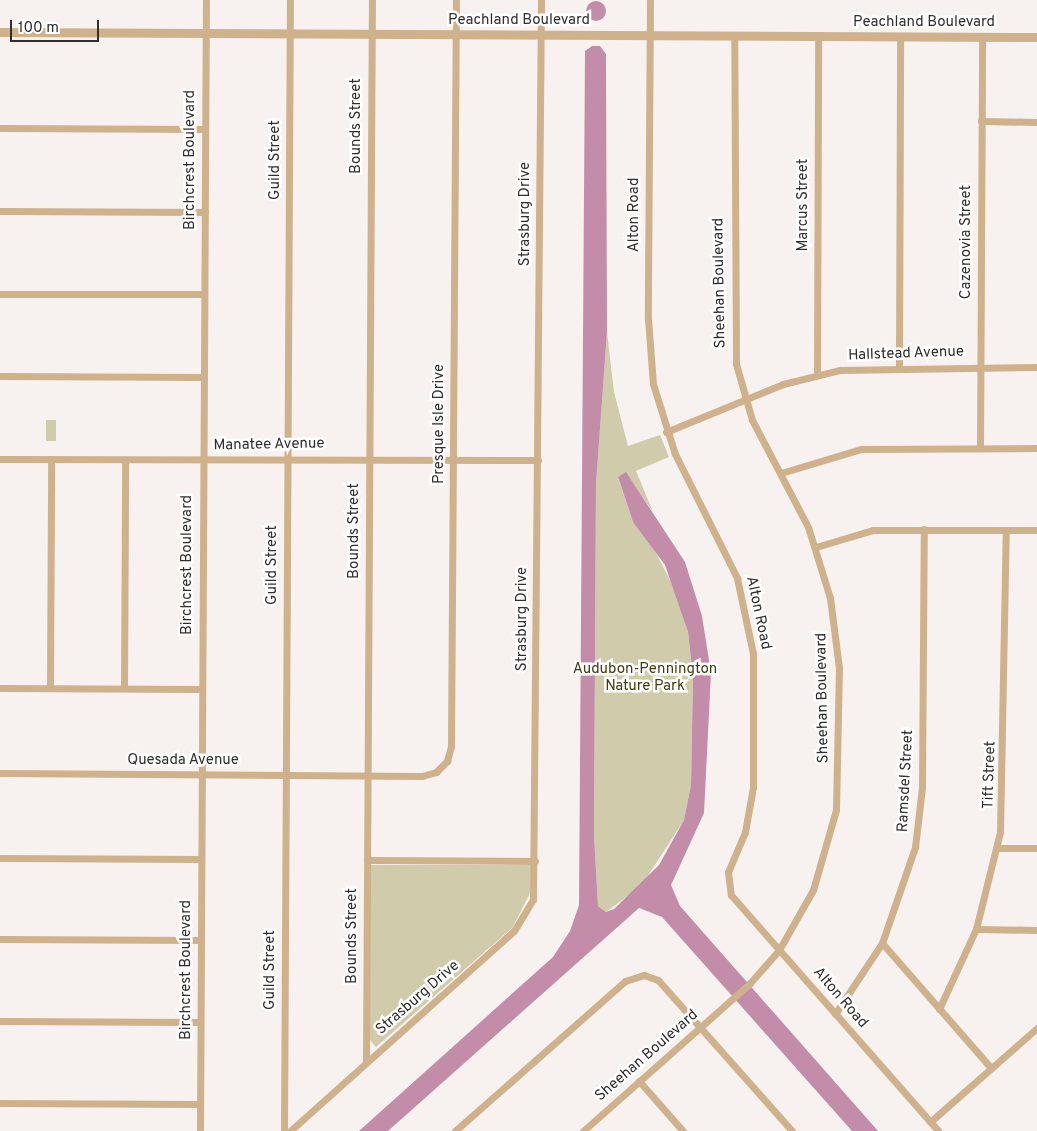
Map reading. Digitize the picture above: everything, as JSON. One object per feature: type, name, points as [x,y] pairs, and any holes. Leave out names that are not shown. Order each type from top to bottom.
[{"type":"street","name":"Birchcrest Boulevard","points":[[200,1131],[206,0]]},
{"type":"street","name":"Guild Street","points":[[284,1131],[290,0]]},
{"type":"street","name":"Bounds Street","points":[[366,1062],[372,0]]},
{"type":"street","name":"Presque Isle Drive","points":[[367,775],[429,775],[442,767],[450,754],[456,0]]},
{"type":"street","name":"Strasburg Drive","points":[[290,1131],[525,919],[533,899],[535,861],[541,0]]},
{"type":"street","name":"Alton Road","points":[[650,0],[648,336],[653,384],[666,432],[730,557],[748,616],[754,677],[753,787],[745,832],[727,880],[731,895],[938,1131]]},
{"type":"street","name":"Peachland Boulevard","points":[[0,32],[1037,37]]},
{"type":"street","name":"Sheehan Boulevard","points":[[583,1131],[750,983],[779,950],[821,871],[837,796],[837,647],[816,547],[744,399],[732,328],[734,36]]},
{"type":"street","name":"Marcus Street","points":[[817,374],[818,36]]},
{"type":"street","points":[[899,366],[900,37]]},
{"type":"street","name":"Cazenovia Street","points":[[980,448],[982,37]]},
{"type":"street","points":[[981,121],[1037,122]]},
{"type":"street","points":[[0,128],[205,129]]},
{"type":"street","points":[[0,211],[204,212]]},
{"type":"street","points":[[0,294],[204,294]]},
{"type":"street","name":"Hallstead Avenue","points":[[666,432],[744,399],[817,374],[899,366],[1037,367]]},
{"type":"street","points":[[0,376],[203,377]]},
{"type":"street","points":[[781,473],[822,457],[861,450],[1037,448]]},
{"type":"street","name":"Manatee Avenue","points":[[0,459],[203,460],[369,458],[538,460]]},
{"type":"street","points":[[50,688],[51,459]]},
{"type":"street","points":[[124,688],[125,460]]},
{"type":"street","name":"Ramsdel Street","points":[[835,1014],[882,943],[907,880],[921,807],[924,530]]},
{"type":"street","name":"Tift Street","points":[[939,1008],[976,929],[998,848],[1004,783],[1006,530]]},
{"type":"street","points":[[816,547],[864,531],[1037,530]]},
{"type":"street","points":[[0,688],[202,689]]},
{"type":"street","name":"Quesada Avenue","points":[[0,773],[367,775]]},
{"type":"street","points":[[998,848],[1037,848]]},
{"type":"street","points":[[0,858],[201,859]]},
{"type":"street","points":[[367,860],[535,861]]},
{"type":"street","points":[[976,929],[1037,930]]},
{"type":"street","points":[[0,939],[200,940]]},
{"type":"street","points":[[882,943],[991,1068]]},
{"type":"street","points":[[455,1131],[634,976],[658,980],[792,1131]]},
{"type":"street","points":[[0,1021],[200,1022]]},
{"type":"street","points":[[930,1122],[1037,1028]]},
{"type":"street","points":[[640,1081],[683,1131]]},
{"type":"street","points":[[0,1103],[200,1104]]},
{"type":"green space","name":"Audubon-Pennington Nature Park","points":[[607,332],[614,392],[628,446],[660,435],[669,457],[636,471],[653,512],[626,473],[618,478],[633,522],[648,537],[677,594],[688,633],[693,677],[691,785],[684,820],[642,885],[606,912],[598,906],[594,835],[596,484]]},
{"type":"green space","points":[[46,420],[56,420],[56,441],[46,441]]},
{"type":"green space","points":[[370,865],[531,865],[530,893],[513,927],[376,1047],[370,1040]]},
{"type":"shaded area","points":[[596,1],[603,4],[606,11],[603,18],[596,21],[589,18],[586,11],[589,4]]},
{"type":"shaded area","points":[[592,46],[600,46],[606,54],[607,332],[596,484],[594,835],[598,906],[606,912],[614,909],[659,865],[684,820],[691,785],[693,677],[688,632],[665,565],[633,522],[618,477],[626,472],[685,562],[702,616],[711,673],[704,813],[671,885],[680,906],[878,1131],[852,1131],[662,917],[639,908],[388,1131],[359,1131],[553,957],[570,931],[579,905],[585,51]]}]
